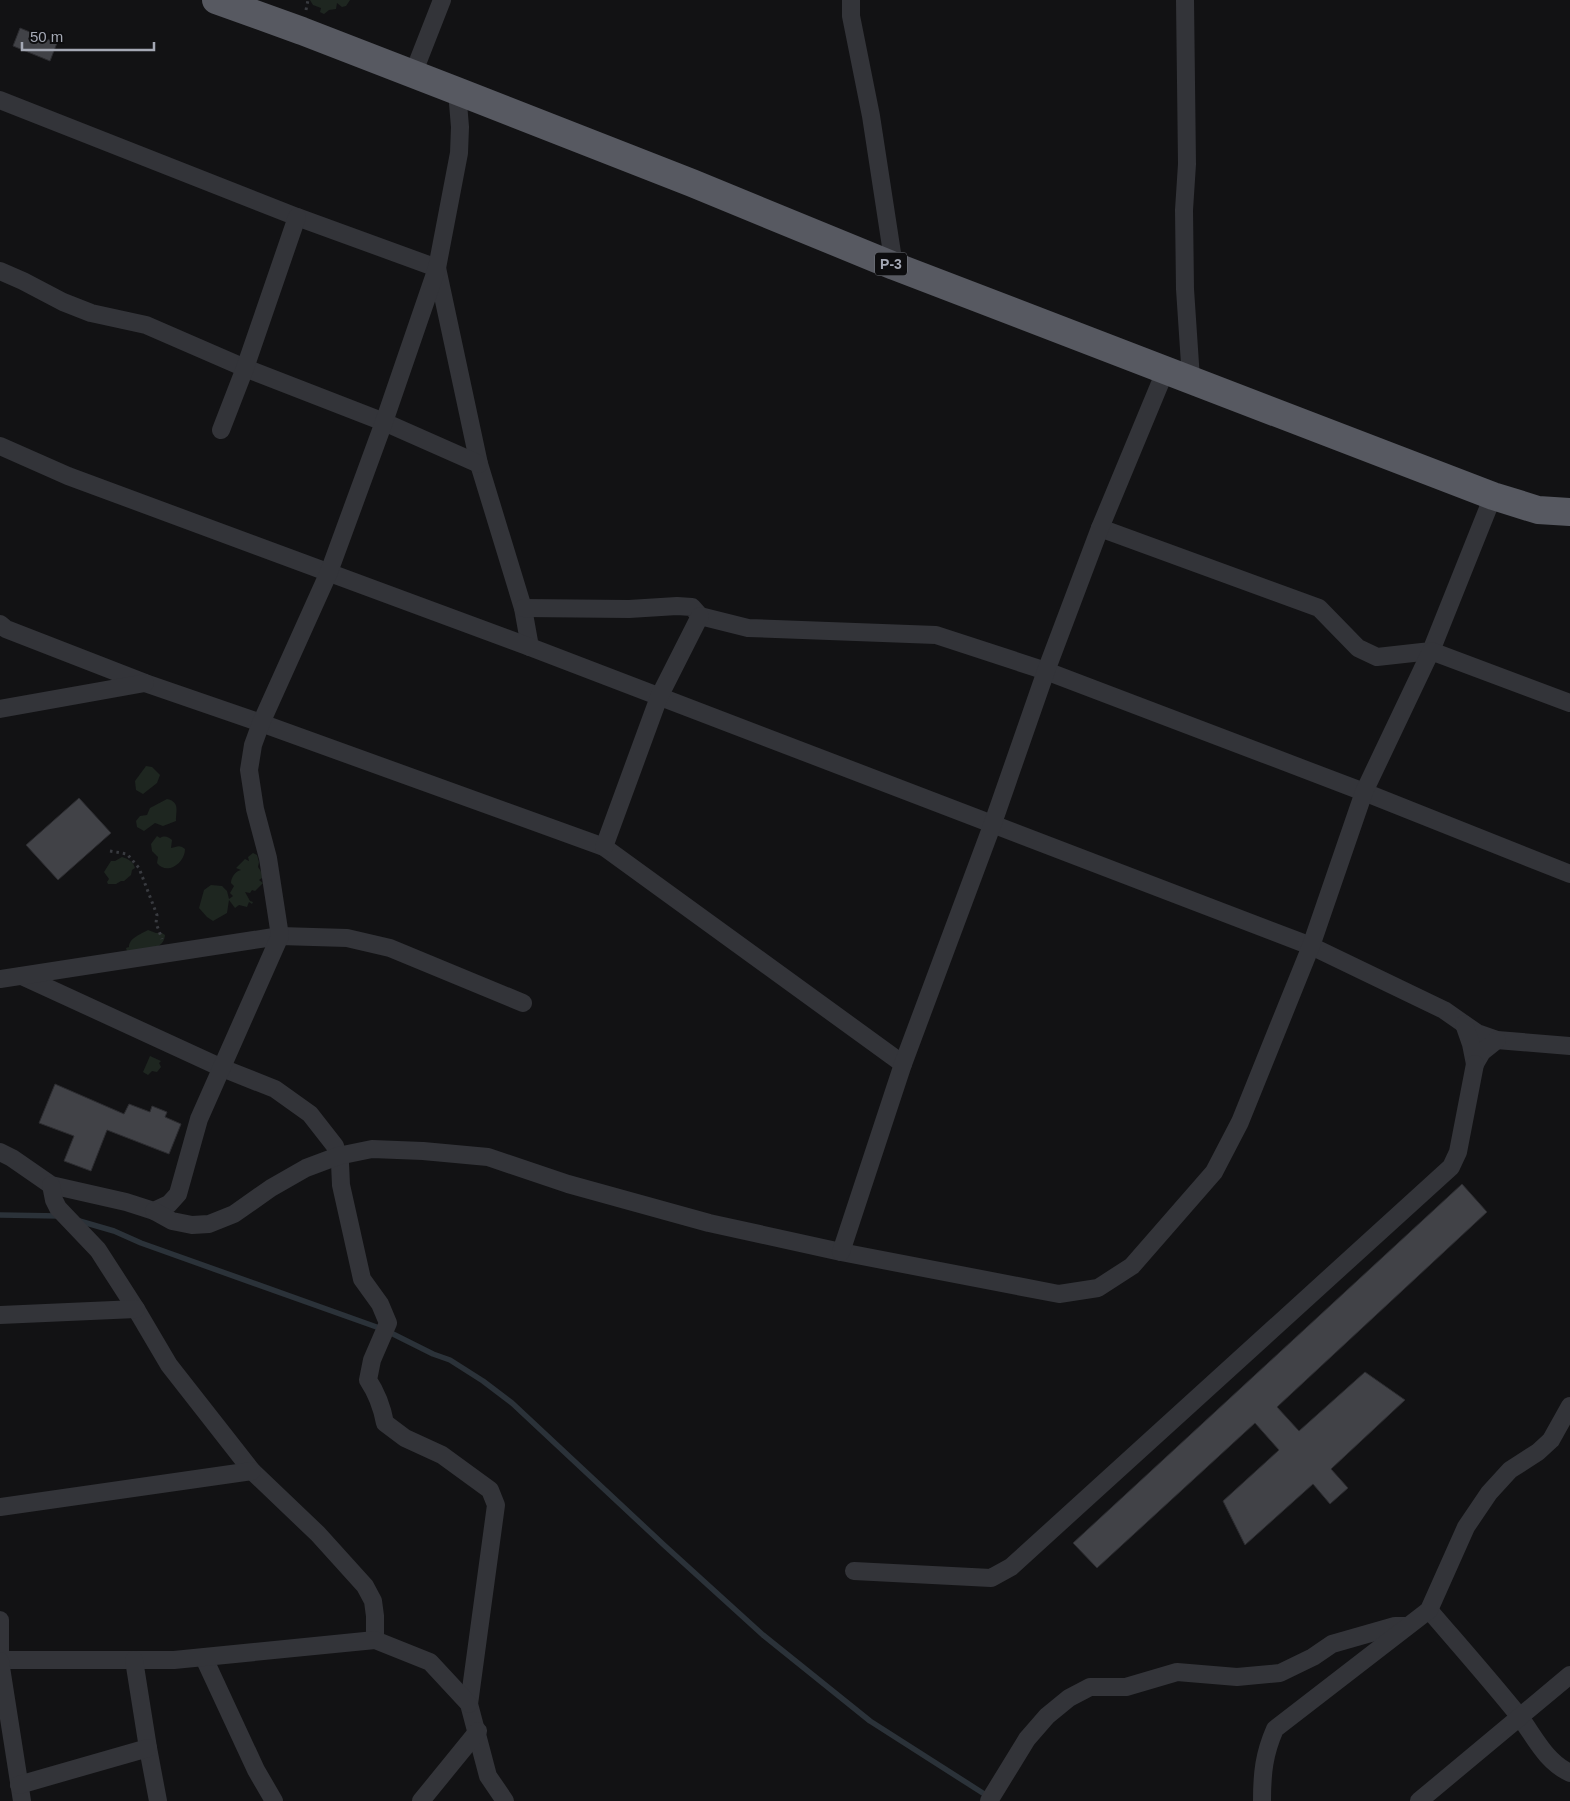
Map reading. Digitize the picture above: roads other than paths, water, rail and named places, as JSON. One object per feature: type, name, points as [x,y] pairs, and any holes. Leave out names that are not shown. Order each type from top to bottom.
[{"type":"highway","name":"P-3","points":[[216,0],[248,6],[302,31],[683,179],[894,266],[1493,496],[1538,510],[1570,512]]},
{"type":"street","points":[[413,74],[442,0]]},
{"type":"street","points":[[851,0],[851,16],[871,116],[894,266]]},
{"type":"street","points":[[1185,0],[1187,164],[1184,210],[1185,289],[1191,380]]},
{"type":"street","points":[[154,1210],[169,1204],[178,1194],[198,1118],[280,936],[268,858],[249,770],[253,745],[261,723],[329,572],[384,422],[437,268],[459,154],[460,127],[457,90]]},
{"type":"street","points":[[0,100],[297,218],[437,268]]},
{"type":"street","points":[[220,430],[297,218]]},
{"type":"street","points":[[437,268],[479,464],[523,608],[530,647]]},
{"type":"street","points":[[0,271],[63,302],[91,313],[146,325],[244,368],[384,422],[479,464]]},
{"type":"street","points":[[841,1252],[903,1064],[993,823],[1046,671],[1100,528],[1166,369]]},
{"type":"street","points":[[0,446],[68,476],[530,647],[1311,946],[1444,1010],[1477,1033],[1497,1040],[1570,1046]]},
{"type":"street","points":[[0,1152],[51,1185],[126,1202],[154,1210],[172,1221],[192,1225],[208,1224],[234,1214],[271,1188],[306,1168],[338,1156],[372,1149],[488,1157],[568,1184],[709,1223],[841,1252],[1059,1294],[1098,1288],[1132,1266],[1214,1172],[1240,1122],[1311,946],[1364,792],[1431,651],[1493,496]]},
{"type":"street","points":[[1538,510],[1570,526]]},
{"type":"street","points":[[1100,528],[1319,608],[1358,648],[1378,657],[1431,651],[1570,703]]},
{"type":"street","points":[[523,608],[629,609],[677,606],[692,607],[700,616],[748,628],[936,634],[1046,671],[1364,792],[1570,874]]},
{"type":"street","points":[[604,846],[659,697],[700,616]]},
{"type":"street","points":[[0,624],[6,629],[145,683],[604,846],[903,1064]]},
{"type":"street","points":[[0,709],[145,683]]},
{"type":"street","points":[[0,979],[280,936],[347,938],[390,948],[523,1003]]},
{"type":"street","points":[[22,976],[222,1068],[275,1089],[310,1114],[335,1146],[340,1164],[341,1185],[362,1279],[380,1304],[388,1323],[372,1360],[368,1380],[377,1394],[385,1423],[405,1438],[442,1455],[490,1490],[496,1505],[470,1704],[488,1776],[505,1801]]},
{"type":"street","points":[[854,1572],[991,1578],[1011,1567],[1451,1167],[1458,1152],[1474,1064],[1471,1044],[1464,1024]]},
{"type":"street","points":[[1474,1064],[1482,1052],[1497,1040]]},
{"type":"street","points":[[51,1185],[58,1208],[98,1250],[169,1365],[252,1470],[318,1534],[365,1586],[373,1601],[375,1640]]},
{"type":"street","points":[[0,1315],[136,1309]]},
{"type":"street","points":[[1262,1801],[1262,1779],[1267,1747],[1275,1729],[1429,1610],[1466,1527],[1489,1493],[1510,1470],[1538,1452],[1550,1440],[1565,1430],[1570,1406]]},
{"type":"street","points":[[0,1507],[252,1470]]},
{"type":"street","points":[[1429,1610],[1520,1717],[1542,1750],[1554,1764],[1570,1773]]},
{"type":"street","points":[[0,1620],[0,1655]]},
{"type":"street","points":[[989,1801],[1027,1739],[1047,1716],[1069,1698],[1090,1687],[1126,1687],[1177,1672],[1237,1677],[1280,1673],[1313,1657],[1332,1644],[1395,1626],[1408,1626]]},
{"type":"street","points":[[148,1748],[20,1793],[0,1660],[204,1658],[234,1653],[375,1640],[430,1662],[470,1704]]},
{"type":"street","points":[[204,1658],[271,1799]]},
{"type":"street","points":[[134,1660],[158,1801]]},
{"type":"street","points":[[1419,1801],[1570,1675]]},
{"type":"street","points":[[421,1801],[478,1731]]},
{"type":"waterway","points":[[0,1215],[60,1216]]},
{"type":"waterway","points":[[76,1220],[114,1231],[141,1243],[385,1330],[433,1354],[450,1360],[483,1381],[512,1403],[763,1635],[870,1721],[989,1797]]}]
